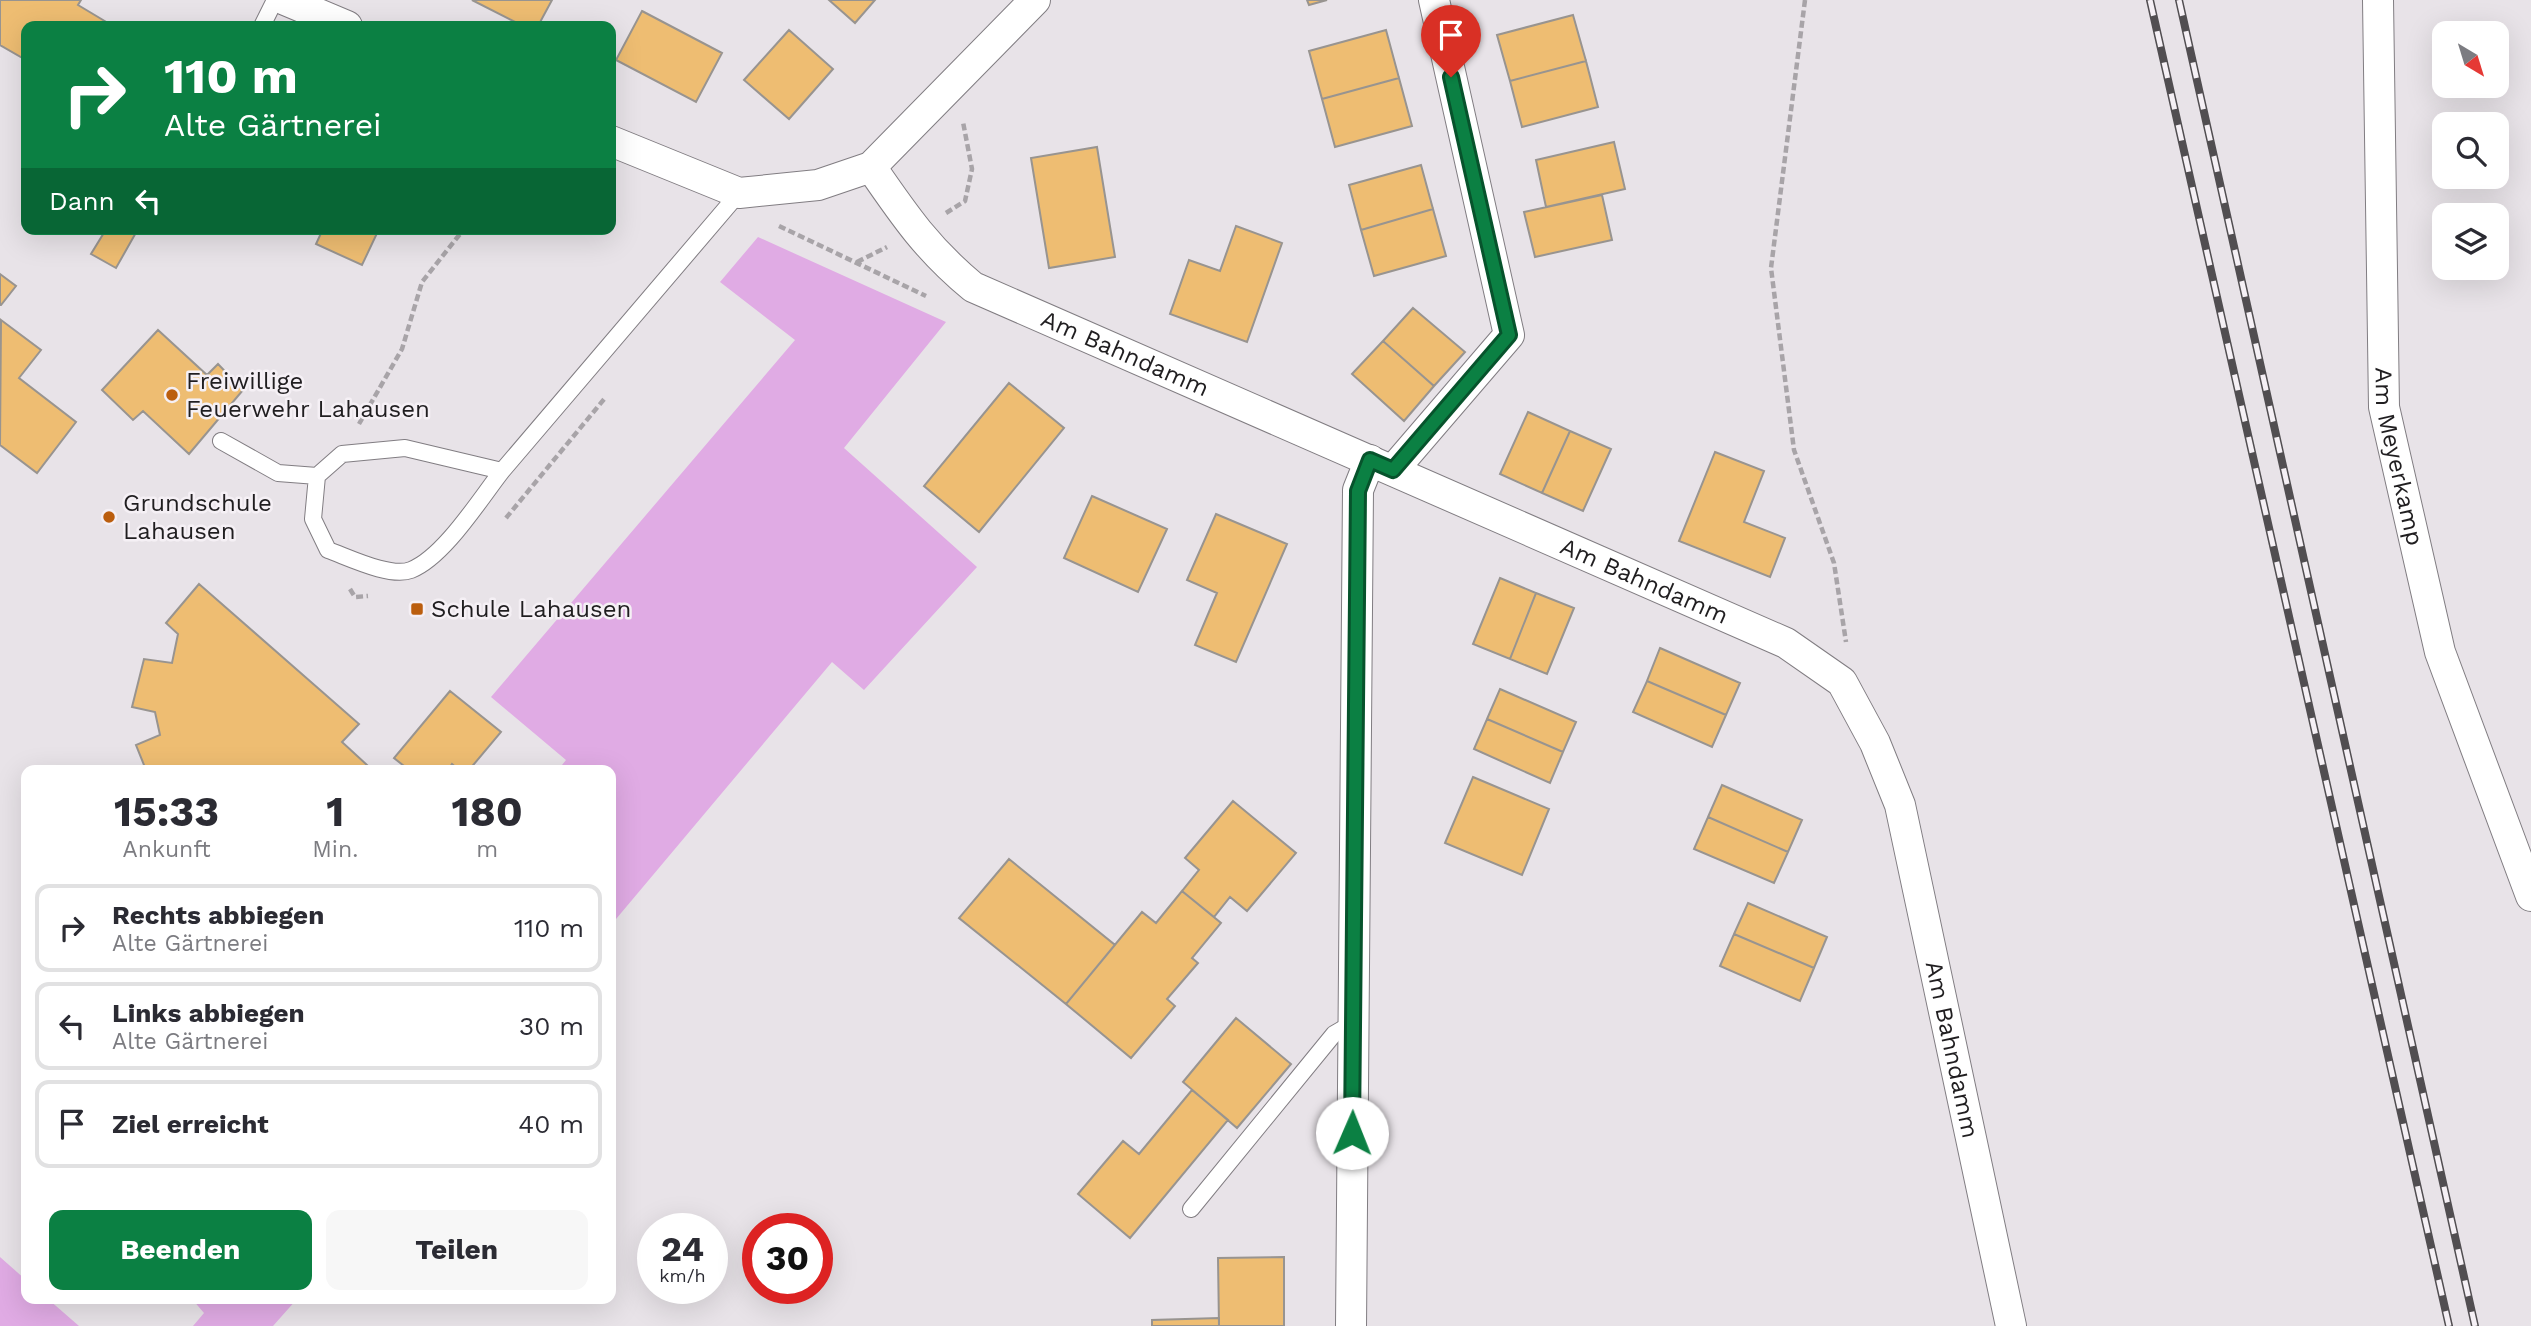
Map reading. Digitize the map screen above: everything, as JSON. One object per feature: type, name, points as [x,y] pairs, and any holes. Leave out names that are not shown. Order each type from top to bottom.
[{"type":"street","points":[[285,0],[335,21]]},
{"type":"street","points":[[616,144],[731,203],[818,186],[871,167],[1035,0]]},
{"type":"street","points":[[1351,1326],[1358,491],[1509,335],[1434,0]]},
{"type":"street","name":"Am Meyerkamp","points":[[2378,0],[2384,407],[2440,652],[2531,896]]},
{"type":"street","name":"Am Bahndamm","points":[[871,167],[915,232],[942,262],[973,287],[1786,643],[1842,682],[1875,743],[1900,805],[2011,1326]]},
{"type":"lane","points":[[264,21],[275,0]]},
{"type":"lane","points":[[502,471],[405,448],[342,454],[317,477],[313,519],[328,550],[375,568],[409,571],[437,552],[502,471],[731,203]]},
{"type":"lane","points":[[221,441],[278,473],[317,477]]},
{"type":"lane","points":[[1191,1209],[1334,1034],[1353,1023]]},
{"type":"path","points":[[1805,0],[1771,268],[1794,450],[1836,575],[1846,636],[1842,682]]},
{"type":"path","points":[[856,263],[915,232],[965,201],[972,169],[962,116],[947,91]]},
{"type":"path","points":[[731,203],[935,300]]},
{"type":"path","points":[[342,454],[402,349],[422,282],[459,235]]},
{"type":"shaded area","points":[[758,237],[946,322],[844,448],[977,567],[864,690],[832,662],[616,919],[616,765],[562,765],[566,760],[491,697],[795,340],[720,282]]},
{"type":"shaded area","points":[[0,1257],[21,1276],[21,1304],[54,1304],[79,1326],[0,1326]]},
{"type":"shaded area","points":[[196,1304],[293,1304],[273,1326],[193,1326],[204,1313]]},
{"type":"building","points":[[0,0],[81,0],[78,5],[105,21],[21,21],[21,57],[0,45]]},
{"type":"building","points":[[472,0],[552,0],[541,21],[513,21]]},
{"type":"building","points":[[829,0],[875,0],[855,23]]},
{"type":"building","points":[[1307,0],[1327,0],[1309,5]]},
{"type":"building","points":[[642,11],[722,53],[696,102],[616,60]]},
{"type":"building","points":[[1573,15],[1586,61],[1510,81],[1497,35]]},
{"type":"building","points":[[789,30],[833,69],[789,119],[744,80]]},
{"type":"building","points":[[1386,30],[1399,78],[1322,99],[1309,51]]},
{"type":"building","points":[[1586,61],[1598,107],[1522,127],[1510,81]]},
{"type":"building","points":[[1399,78],[1412,126],[1335,147],[1322,99]]},
{"type":"building","points":[[1614,142],[1625,189],[1546,207],[1536,160]]},
{"type":"building","points":[[1097,147],[1115,257],[1049,268],[1031,158]]},
{"type":"building","points":[[1421,165],[1433,209],[1361,230],[1349,185]]},
{"type":"building","points":[[1602,195],[1612,240],[1535,257],[1524,212]]},
{"type":"building","points":[[1433,209],[1446,256],[1374,276],[1361,230]]},
{"type":"building","points":[[1236,226],[1282,243],[1247,342],[1170,314],[1189,260],[1220,271]]},
{"type":"building","points":[[103,235],[135,235],[116,268],[91,254]]},
{"type":"building","points":[[320,235],[376,235],[362,265],[316,244]]},
{"type":"building","points":[[0,274],[16,286],[1,305],[0,305]]},
{"type":"building","points":[[1413,308],[1465,352],[1434,386],[1383,341]]},
{"type":"building","points":[[1,320],[41,350],[19,378],[76,422],[37,473],[0,445]]},
{"type":"building","name":"Freiwillige Feuerwehr Lahausen","points":[[158,330],[207,375],[218,364],[243,390],[189,454],[143,411],[133,420],[102,390]]},
{"type":"building","points":[[1383,341],[1434,386],[1404,421],[1352,374]]},
{"type":"building","points":[[1009,383],[1064,428],[979,532],[924,486]]},
{"type":"building","points":[[1528,412],[1570,431],[1542,493],[1500,474]]},
{"type":"building","points":[[1570,431],[1611,449],[1583,511],[1542,493]]},
{"type":"building","points":[[1715,452],[1764,471],[1744,522],[1785,538],[1770,577],[1679,541]]},
{"type":"building","points":[[1092,496],[1167,529],[1138,592],[1064,558]]},
{"type":"building","points":[[1216,514],[1287,544],[1236,662],[1195,645],[1217,593],[1187,580]]},
{"type":"building","points":[[1500,578],[1536,593],[1510,659],[1473,644]]},
{"type":"building","points":[[199,584],[359,724],[342,742],[367,765],[144,765],[136,745],[160,735],[155,712],[132,707],[144,659],[172,663],[178,634],[166,623]]},
{"type":"building","points":[[1536,593],[1574,608],[1547,674],[1510,659]]},
{"type":"building","points":[[1660,648],[1740,683],[1726,715],[1647,681]]},
{"type":"building","points":[[1647,681],[1726,715],[1712,747],[1633,712]]},
{"type":"building","points":[[1500,689],[1576,722],[1563,752],[1487,719]]},
{"type":"building","points":[[450,691],[501,732],[473,765],[403,765],[394,758]]},
{"type":"building","points":[[1487,719],[1563,752],[1550,783],[1474,749]]},
{"type":"building","points":[[1473,777],[1549,809],[1522,875],[1445,843]]},
{"type":"building","points":[[1722,785],[1802,820],[1788,852],[1708,817]]},
{"type":"building","points":[[1233,801],[1296,853],[1247,911],[1230,897],[1214,917],[1182,891],[1199,870],[1185,858]]},
{"type":"building","points":[[1708,817],[1788,852],[1774,883],[1694,849]]},
{"type":"building","points":[[1009,859],[1115,945],[1066,1004],[959,918]]},
{"type":"building","points":[[1182,891],[1221,923],[1192,958],[1198,963],[1167,999],[1175,1006],[1131,1058],[1066,1004],[1142,912],[1156,923]]},
{"type":"building","points":[[1748,903],[1827,937],[1814,968],[1734,934]]},
{"type":"building","points":[[1734,934],[1814,968],[1800,1001],[1720,966]]},
{"type":"building","points":[[1236,1018],[1291,1064],[1237,1128],[1183,1082]]},
{"type":"building","points":[[1192,1090],[1228,1120],[1130,1238],[1078,1194],[1123,1141],[1139,1154]]},
{"type":"building","points":[[1284,1257],[1284,1326],[1219,1326],[1218,1258]]},
{"type":"building","points":[[1219,1318],[1219,1326],[1152,1326],[1152,1320]]},
{"type":"railway","points":[[2150,0],[2449,1326]]},
{"type":"railway","points":[[2179,0],[2475,1326]]},
{"type":"place","name":"Freiwillige Feuerwehr Lahausen","points":[[172,395]]},
{"type":"place","name":"Grundschule Lahausen","points":[[109,517]]},
{"type":"place","name":"Schule Lahausen","points":[[417,609]]},
{"type":"route","points":[[1352,1133],[1358,491],[1370,460],[1393,470],[1509,335],[1451,77]]}]
